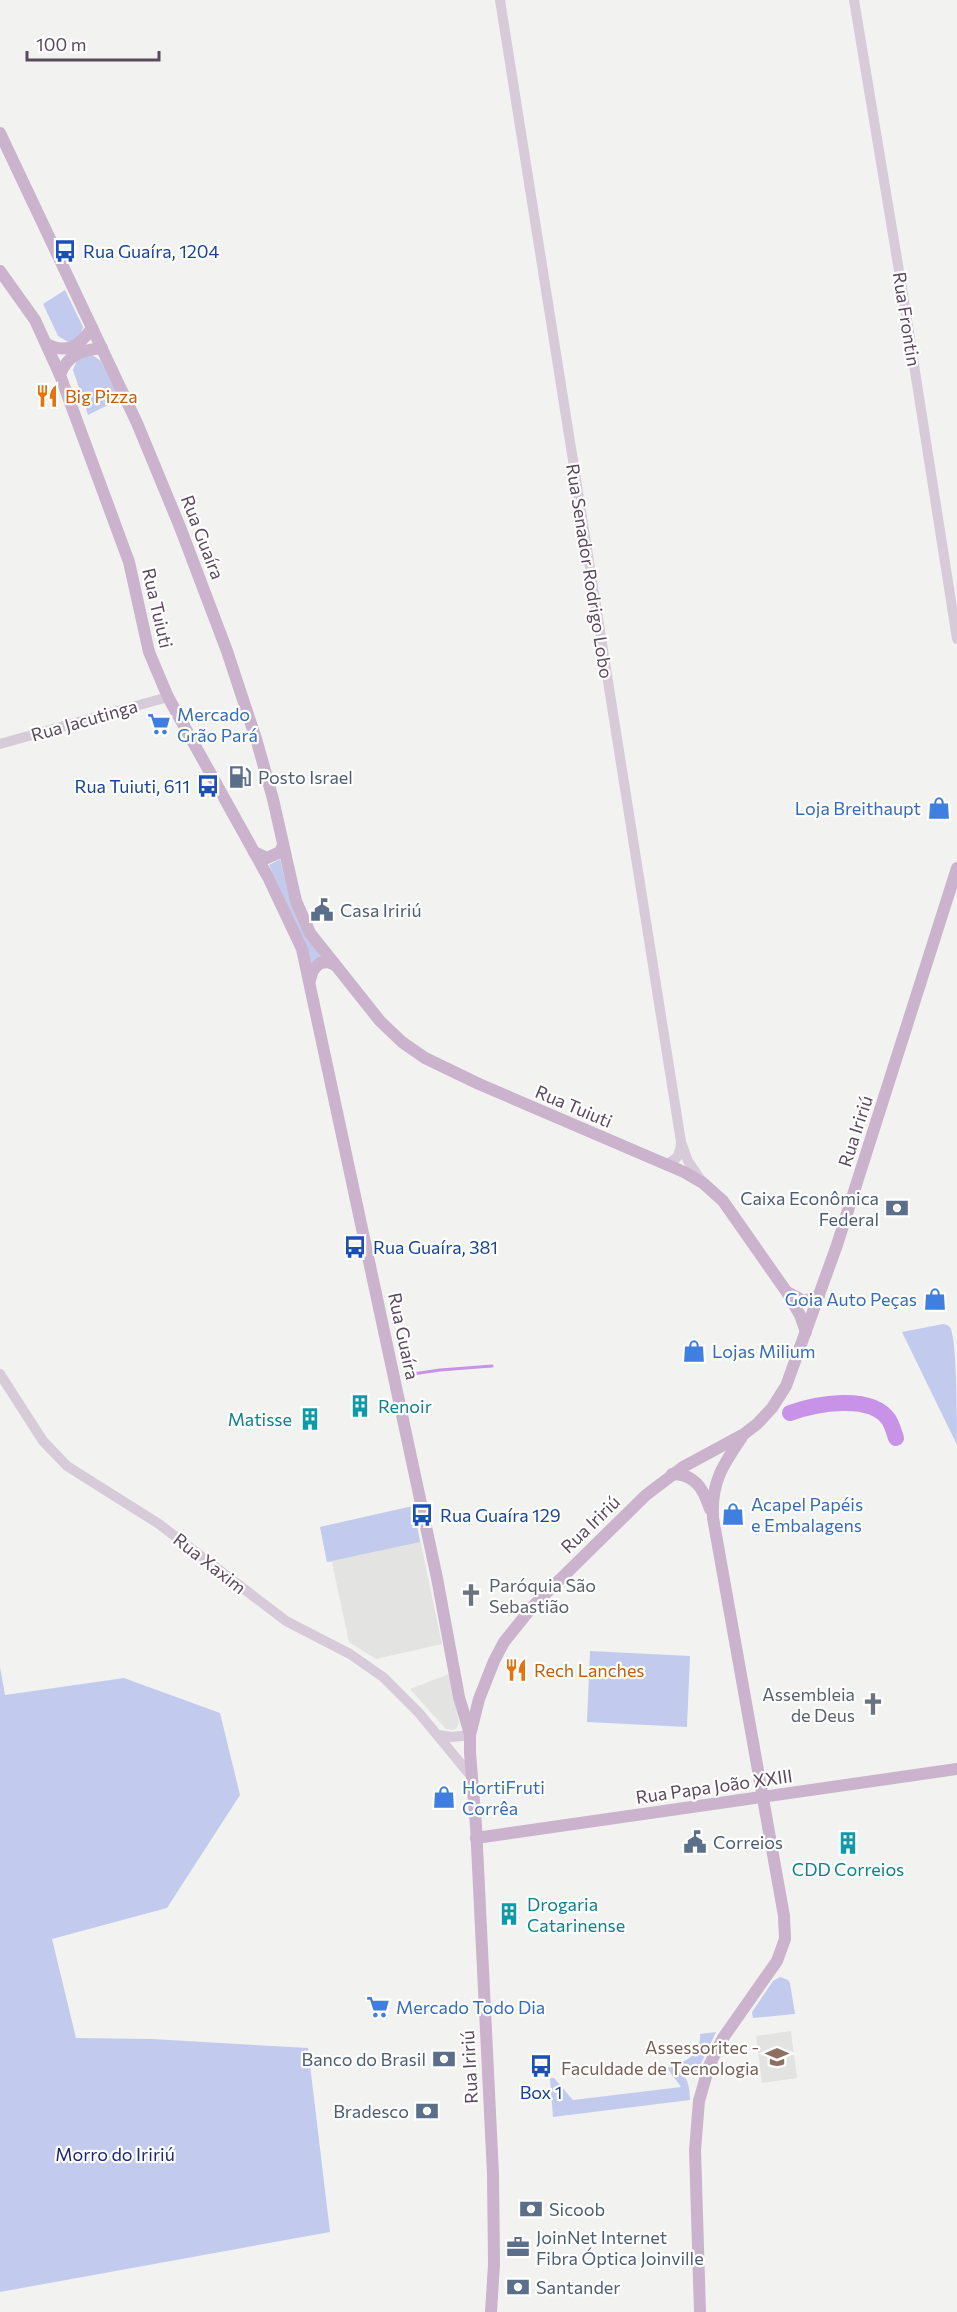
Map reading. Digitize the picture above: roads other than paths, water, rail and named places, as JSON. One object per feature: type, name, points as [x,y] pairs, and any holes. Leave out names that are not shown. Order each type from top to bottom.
[{"type":"main road","name":"Rua Guaíra","points":[[0,133],[137,423],[201,581],[263,762],[301,916],[310,933],[335,965]]},
{"type":"main road","name":"Rua Tuiuti","points":[[0,271],[29,309],[60,375],[129,562],[148,652],[168,697],[254,852],[297,937],[309,980]]},
{"type":"main road","points":[[47,344],[60,349],[73,347],[83,340],[92,328]]},
{"type":"main road","points":[[60,375],[73,356],[80,352],[102,348]]},
{"type":"main road","points":[[254,852],[260,856],[274,856],[283,845]]},
{"type":"main road","name":"Rua Iririú","points":[[491,2312],[494,2264],[493,2174],[470,1735],[479,1699],[504,1642],[522,1619],[628,1513],[672,1474],[744,1434],[765,1417],[781,1395],[791,1376],[841,1234],[957,868]]},
{"type":"main road","points":[[309,980],[313,970],[320,963],[328,962],[335,965]]},
{"type":"main road","name":"Rua Tuiuti","points":[[335,965],[386,1026],[425,1058],[703,1183],[723,1201],[786,1291],[800,1315],[806,1332]]},
{"type":"main road","name":"Rua Guaíra","points":[[309,980],[435,1570],[459,1697],[470,1735]]},
{"type":"main road","points":[[786,1291],[804,1301],[819,1296]]},
{"type":"main road","points":[[700,2312],[695,2150],[699,2101],[709,2066],[728,2030],[777,1961],[785,1939],[784,1916],[713,1518],[715,1481],[744,1434]]},
{"type":"main road","points":[[672,1474],[690,1477],[699,1484],[713,1518]]},
{"type":"main road","name":"Rua Papa João XXIII","points":[[476,1838],[957,1769]]},
{"type":"street","name":"Rua Senador Rodrigo Lobo","points":[[500,0],[681,1142],[688,1161],[703,1183]]},
{"type":"street","name":"Rua Frontin","points":[[854,0],[957,639]]},
{"type":"street","name":"Rua Jacutinga","points":[[0,744],[168,697]]},
{"type":"street","points":[[665,1164],[677,1159],[680,1155],[681,1142]]},
{"type":"street","name":"Rua Xaxim","points":[[0,1374],[43,1441],[67,1466],[159,1524],[281,1618],[367,1665],[393,1686],[438,1735],[471,1776]]},
{"type":"street","points":[[438,1735],[452,1737],[470,1735]]},
{"type":"waterway","points":[[406,1375],[492,1366]]},
{"type":"waterway","points":[[790,1413],[828,1404],[869,1406],[881,1412],[889,1420],[896,1438]]},
{"type":"place","name":"Rua Guaíra, 1204","points":[[65,251]]},
{"type":"place","name":"Big Pizza","points":[[47,396]]},
{"type":"place","name":"Mercado Grão Pará","points":[[159,724]]},
{"type":"place","name":"Posto Israel","points":[[240,777]]},
{"type":"place","name":"Rua Tuiuti, 611","points":[[208,786]]},
{"type":"place","name":"Loja Breithaupt","points":[[939,808]]},
{"type":"place","name":"Casa Iririú","points":[[322,910]]},
{"type":"place","name":"Caixa Econômica Federal","points":[[897,1208]]},
{"type":"place","name":"Rua Guaíra, 381","points":[[355,1247]]},
{"type":"place","name":"Goia Auto Peças","points":[[935,1299]]},
{"type":"place","name":"Lojas Milium","points":[[694,1351]]},
{"type":"place","name":"Renoir","points":[[360,1406]]},
{"type":"place","name":"Matisse","points":[[310,1419]]},
{"type":"place","name":"Acapel Papéis e Embalagens","points":[[733,1514]]},
{"type":"place","name":"Rua Guaíra 129","points":[[422,1515]]},
{"type":"place","name":"Paróquia São Sebastião","points":[[471,1595]]},
{"type":"place","name":"Rech Lanches","points":[[516,1670]]},
{"type":"place","name":"Assembleia de Deus","points":[[873,1704]]},
{"type":"place","name":"HortiFruti Corrêa","points":[[444,1797]]},
{"type":"place","name":"Correios","points":[[695,1842]]},
{"type":"place","name":"CDD Correios","points":[[848,1843]]},
{"type":"place","name":"Drogaria Catarinense","points":[[509,1914]]},
{"type":"place","name":"Mercado Todo Dia","points":[[378,2007]]},
{"type":"place","name":"Assessoritec - Faculdade de Tecnologia","points":[[777,2057]]},
{"type":"place","name":"Banco do Brasil","points":[[444,2059]]},
{"type":"place","name":"Box 1","points":[[541,2066]]},
{"type":"place","name":"Bradesco","points":[[427,2111]]},
{"type":"place","name":"Sicoob","points":[[531,2209]]},
{"type":"place","name":"JoinNet Internet Fibra Óptica Joinville","points":[[518,2247]]},
{"type":"place","name":"Santander","points":[[518,2287]]},
{"type":"park label","name":"Morro do Iririú","points":[[115,2154]]}]
